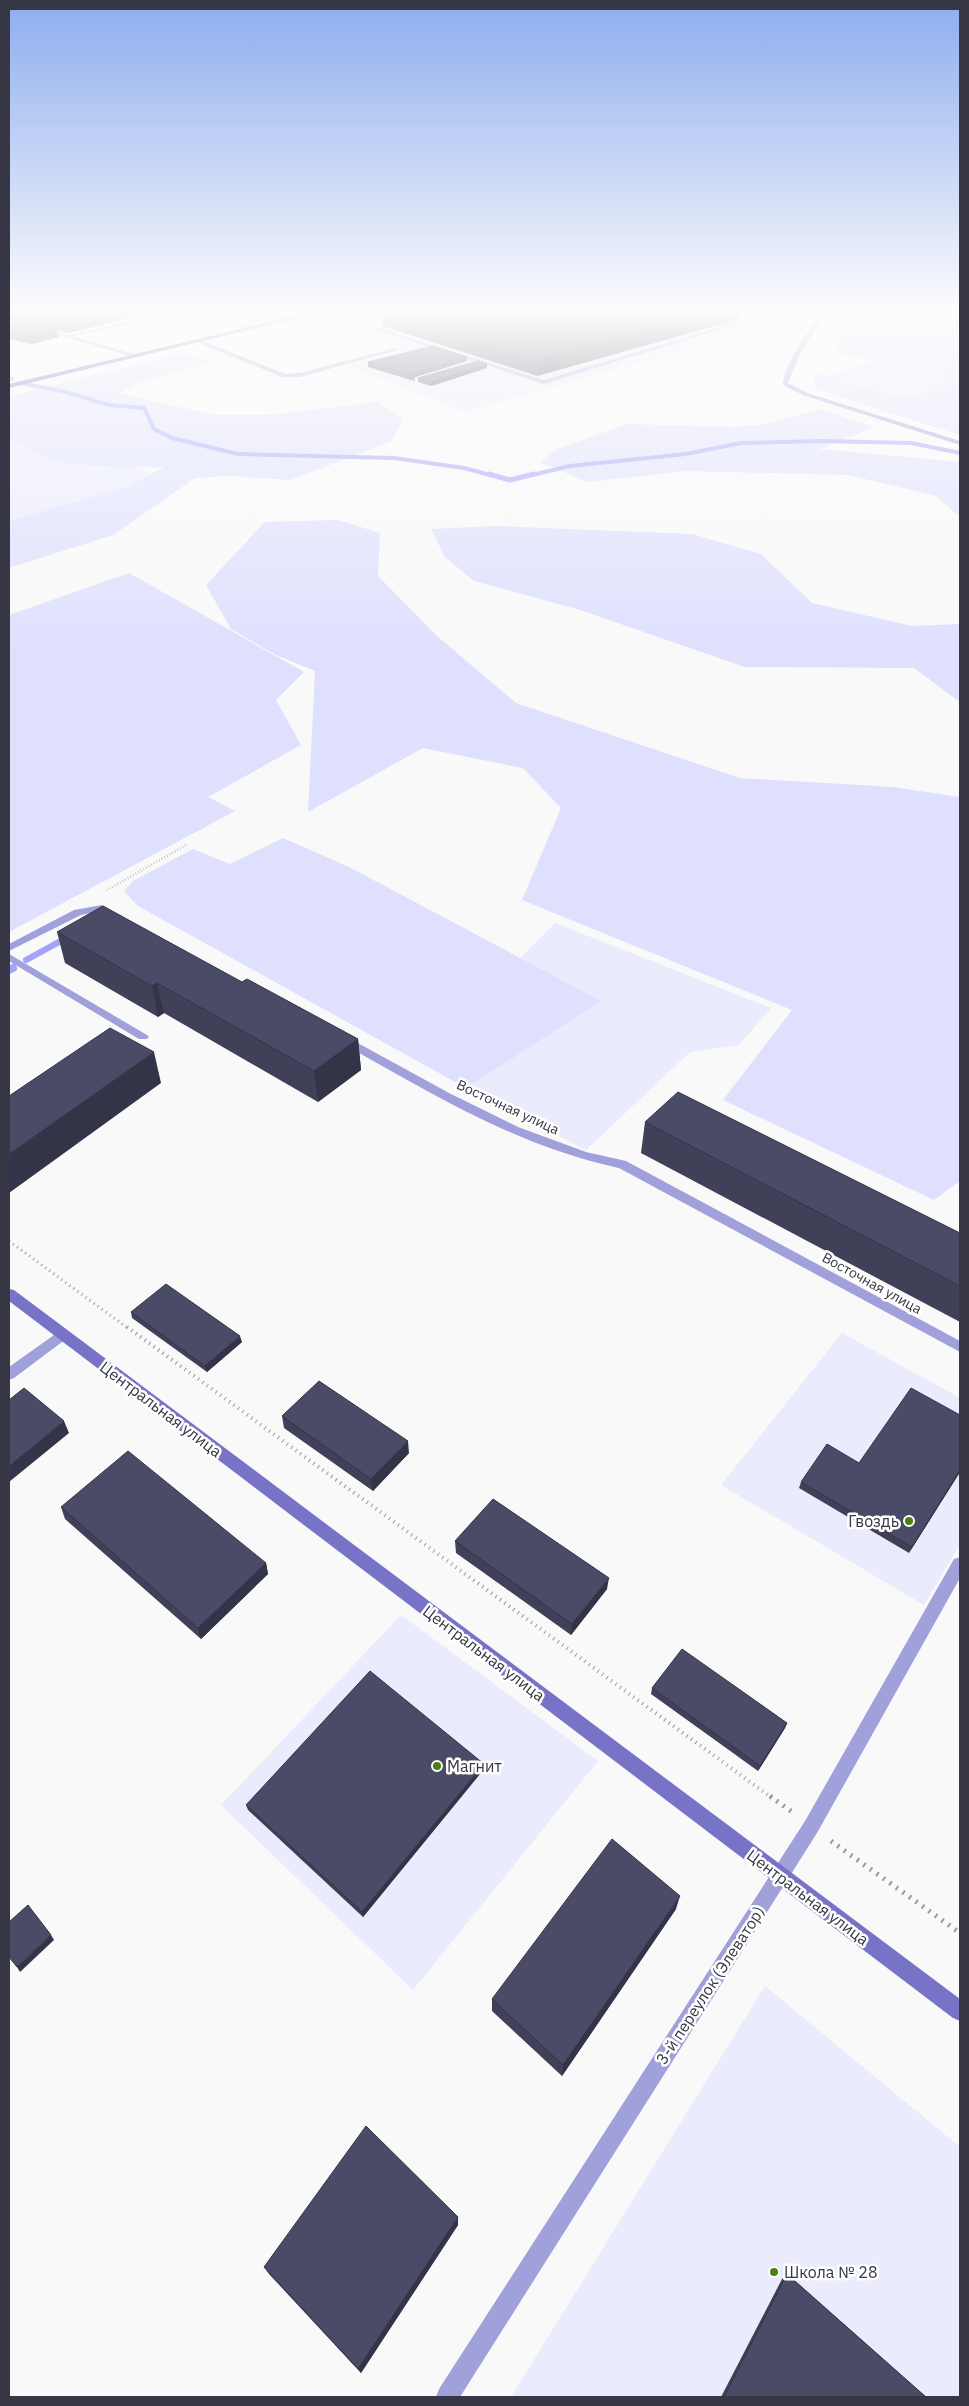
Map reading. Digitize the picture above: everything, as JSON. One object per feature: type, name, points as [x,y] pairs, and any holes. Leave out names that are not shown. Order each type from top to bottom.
[{"type":"street","points":[[894,422],[960,443]]},
{"type":"street","points":[[9,948],[78,912],[96,908],[128,922]]},
{"type":"street","points":[[9,957],[143,1037]]},
{"type":"street","name":"Восточная улица","points":[[334,1034],[523,1134],[587,1158],[622,1164],[960,1348]]},
{"type":"street","name":"Центральная улица","points":[[9,1294],[960,2011]]},
{"type":"street","points":[[9,1374],[61,1335]]},
{"type":"street","name":"3-й переулок (Элеватор)","points":[[447,2397],[811,1827],[960,1564]]},
{"type":"path","points":[[96,908],[98,897],[109,889],[186,845]]},
{"type":"path","points":[[9,1241],[811,1827],[960,1933]]},
{"type":"shaded area","points":[[9,422],[401,422],[392,441],[291,480],[229,476],[195,478],[113,535],[9,568],[9,521],[128,487],[164,467],[93,466],[56,462],[12,439],[9,440]]},
{"type":"shaded area","points":[[774,422],[860,422],[874,427],[820,449],[960,462],[960,517],[936,496],[849,475],[687,471],[588,482],[540,462],[557,449],[627,424],[731,427]]},
{"type":"shaded area","points":[[920,422],[960,422],[960,435]]},
{"type":"shaded area","points":[[37,424],[168,481],[9,528],[9,432]]},
{"type":"shaded area","points":[[338,520],[380,533],[378,576],[437,636],[516,703],[740,778],[893,787],[960,797],[960,1181],[934,1200],[723,1100],[792,1010],[522,900],[561,808],[523,768],[423,748],[308,812],[315,671],[276,655],[231,629],[206,585],[265,522]]},
{"type":"shaded area","points":[[496,526],[692,534],[761,554],[812,603],[912,626],[960,624],[960,702],[914,668],[745,667],[580,610],[474,581],[445,557],[431,529]]},
{"type":"shaded area","points":[[129,573],[304,672],[276,700],[301,745],[208,797],[235,811],[9,932],[9,615]]},
{"type":"shaded area","points":[[283,838],[349,867],[601,1001],[466,1088],[138,906],[124,891],[133,881],[193,849],[230,864]]},
{"type":"shaded area","points":[[555,923],[771,1008],[739,1045],[690,1052],[586,1150],[466,1088],[600,1001],[520,958]]},
{"type":"shaded area","points":[[842,1333],[960,1398],[960,1544],[924,1605],[721,1485]]},
{"type":"shaded area","points":[[401,1615],[598,1761],[413,1990],[221,1805]]},
{"type":"shaded area","name":"Школа № 28","points":[[765,1986],[960,2147],[960,2397],[511,2397]]},
{"type":"building","points":[[103,906],[242,982],[247,979],[358,1039],[314,1071],[157,983],[152,986],[57,932]]},
{"type":"building","points":[[110,1028],[154,1052],[9,1154],[9,1096]]},
{"type":"building","points":[[678,1092],[960,1233],[960,1286],[645,1122]]},
{"type":"building","points":[[166,1284],[240,1336],[205,1366],[131,1312]]},
{"type":"building","points":[[319,1381],[408,1441],[371,1479],[282,1416]]},
{"type":"building","points":[[24,1388],[64,1421],[9,1466],[9,1400]]},
{"type":"building","points":[[911,1388],[960,1415],[960,1470],[912,1547],[801,1482],[827,1444],[859,1463]]},
{"type":"building","points":[[128,1451],[266,1563],[198,1628],[61,1507]]},
{"type":"building","points":[[493,1499],[609,1578],[572,1624],[455,1541]]},
{"type":"building","points":[[682,1649],[787,1723],[760,1766],[652,1688]]},
{"type":"building","points":[[370,1671],[484,1764],[362,1912],[246,1805]]},
{"type":"building","points":[[612,1839],[680,1896],[563,2065],[492,1999]]},
{"type":"building","points":[[28,1905],[51,1935],[17,1967],[9,1957],[9,1922]]},
{"type":"building","points":[[366,2126],[458,2217],[358,2369],[264,2267]]},
{"type":"building","points":[[787,2274],[926,2397],[724,2397]]},
{"type":"waterway","points":[[151,422],[154,429],[172,438],[238,454],[394,458],[464,468],[494,476]]},
{"type":"waterway","points":[[528,476],[570,466],[686,454],[741,443],[822,441],[911,443],[960,453]]},
{"type":"waterway","points":[[489,474],[510,480],[534,474]]},
{"type":"waterway","points":[[26,960],[70,936]]},
{"type":"waterway","points":[[9,970],[13,968]]},
{"type":"place","name":"Гвоздь","points":[[909,1521]]},
{"type":"place","name":"Магнит","points":[[437,1766]]},
{"type":"place","name":"Школа № 28","points":[[774,2272]]}]
